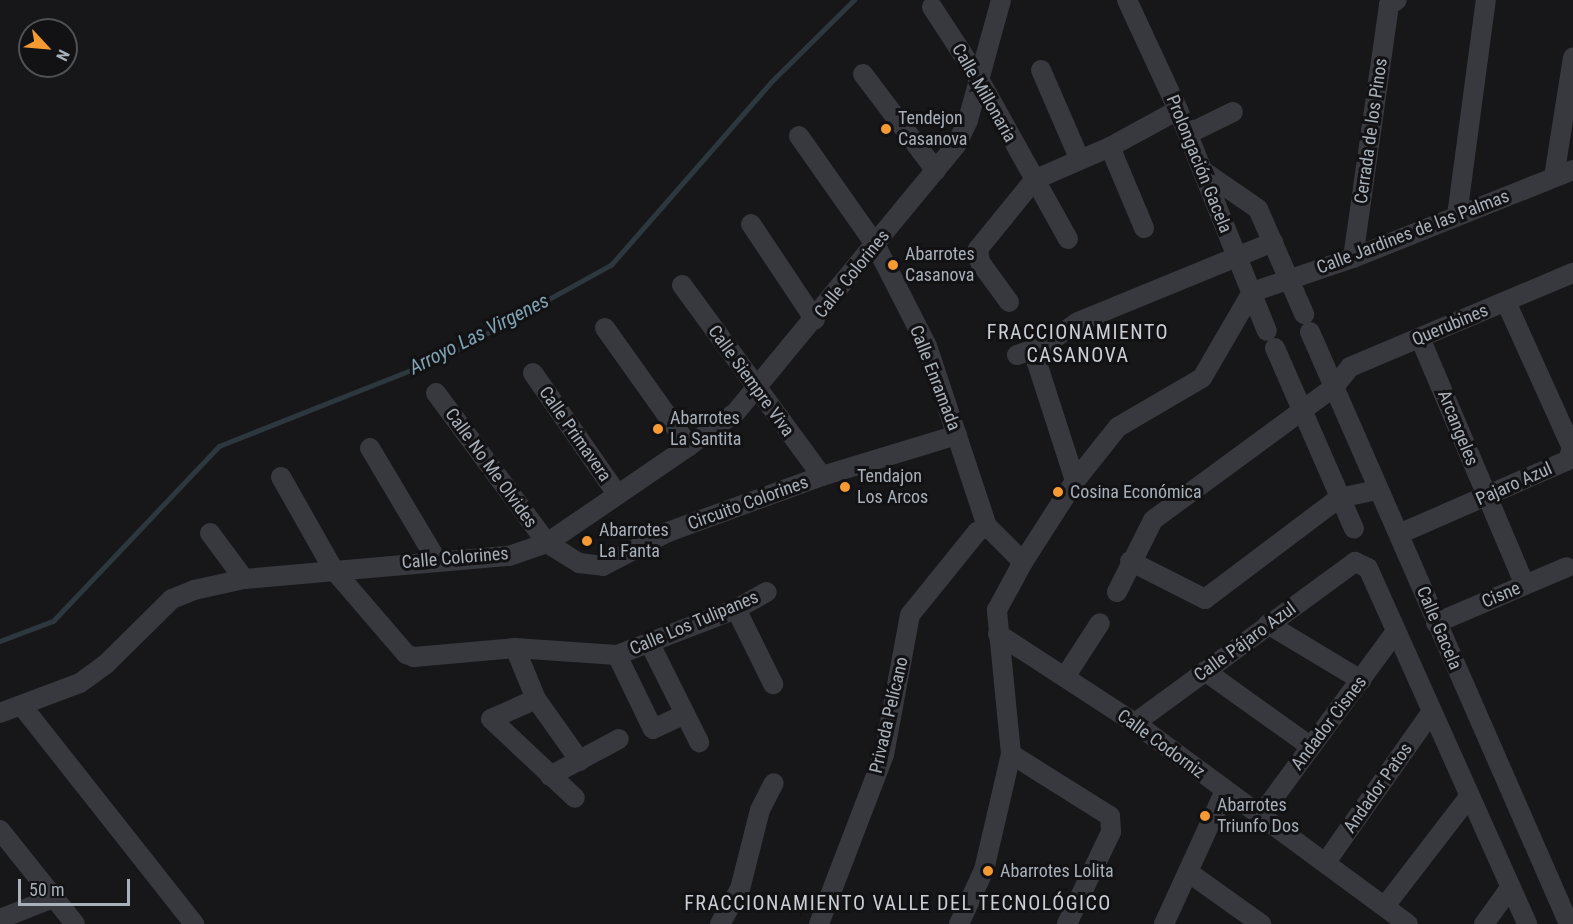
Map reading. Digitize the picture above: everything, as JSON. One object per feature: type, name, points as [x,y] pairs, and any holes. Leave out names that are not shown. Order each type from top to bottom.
[{"type":"street","name":"Calle Colorines","points":[[0,713],[22,706],[88,676],[172,599],[244,579],[436,559],[509,556],[547,543],[736,412],[815,320],[936,171],[968,120],[1001,0]]},
{"type":"street","name":"Prolongación Gacela","points":[[1126,0],[1188,134],[1301,411],[1354,529]]},
{"type":"street","points":[[1457,216],[1486,0]]},
{"type":"street","name":"Cerrada de los Pinos","points":[[1353,258],[1393,2]]},
{"type":"street","name":"Calle Millonaria","points":[[932,7],[979,79],[1068,239]]},
{"type":"street","points":[[1554,177],[1573,57]]},
{"type":"street","points":[[1041,70],[1080,160]]},
{"type":"street","points":[[863,74],[936,171]]},
{"type":"street","points":[[1010,302],[980,262],[978,249],[1034,180],[1110,147],[1178,111]]},
{"type":"street","points":[[1188,134],[1233,112]]},
{"type":"street","name":"Calle Enramada","points":[[799,136],[875,244],[927,346],[987,526],[1023,562]]},
{"type":"street","points":[[1110,147],[1144,228]]},
{"type":"street","name":"Calle Jardines de las Palmas","points":[[1252,292],[1353,258],[1573,170]]},
{"type":"street","name":"Calle Gacela","points":[[1203,171],[1258,209],[1290,279],[1378,490],[1400,534],[1436,623],[1569,924]]},
{"type":"street","points":[[751,224],[815,320]]},
{"type":"street","points":[[1017,355],[1043,346],[1078,322],[1273,242]]},
{"type":"street","name":"Querubines","points":[[1117,592],[1130,561],[1153,520],[1334,387],[1350,367],[1573,273]]},
{"type":"street","name":"Calle Siempre Viva","points":[[682,285],[822,476]]},
{"type":"street","points":[[959,924],[984,870],[1011,754],[997,610],[1023,562],[1075,481],[1118,428],[1202,378],[1252,292]]},
{"type":"street","name":"Pajaro Azul","points":[[1400,534],[1568,460],[1572,448],[1506,302]]},
{"type":"street","points":[[605,328],[688,446]]},
{"type":"street","name":"Arcangeles","points":[[1420,338],[1525,585]]},
{"type":"street","points":[[1043,346],[1037,363],[1075,481]]},
{"type":"street","name":"Calle Primavera","points":[[533,373],[616,494]]},
{"type":"street","name":"Calle No Me Olvides","points":[[436,393],[547,543]]},
{"type":"street","name":"Circuito Colorines","points":[[547,543],[579,563],[603,566],[668,532],[822,476],[957,435]]},
{"type":"street","points":[[370,448],[436,559]]},
{"type":"street","points":[[281,477],[333,569]]},
{"type":"street","points":[[1130,561],[1205,599],[1339,498],[1378,490]]},
{"type":"street","name":"Privada Pelícano","points":[[819,924],[884,755],[910,615],[977,532],[987,526]]},
{"type":"street","points":[[210,533],[244,579]]},
{"type":"street","name":"Calle Pájaro Azul","points":[[1136,723],[1355,562],[1368,568],[1396,631]]},
{"type":"street","name":"Cisne","points":[[1436,623],[1567,567]]},
{"type":"street","name":"Calle Los Tulipanes","points":[[333,569],[406,654],[414,657],[515,648],[617,655],[736,609],[767,592]]},
{"type":"street","points":[[736,609],[773,684]]},
{"type":"street","points":[[1065,677],[1100,623]]},
{"type":"street","points":[[1268,624],[1361,680]]},
{"type":"street","points":[[1396,631],[1430,714],[1527,924]]},
{"type":"street","name":"Andador Cisnes","points":[[1261,815],[1396,631]]},
{"type":"street","name":"Calle Codorniz","points":[[998,634],[1136,723],[1407,924]]},
{"type":"street","points":[[650,644],[699,742]]},
{"type":"street","points":[[515,648],[536,699],[580,761]]},
{"type":"street","points":[[617,655],[652,729],[685,714]]},
{"type":"street","points":[[1205,671],[1311,747]]},
{"type":"street","points":[[536,699],[491,719],[576,798]]},
{"type":"street","points":[[22,706],[194,924]]},
{"type":"street","name":"Andador Patos","points":[[1326,862],[1430,714]]},
{"type":"street","points":[[550,776],[619,739]]},
{"type":"street","points":[[1011,754],[1110,816],[1111,832],[1067,924]]},
{"type":"street","points":[[720,924],[740,889],[759,810],[774,783]]},
{"type":"street","points":[[1164,924],[1225,791]]},
{"type":"street","points":[[1384,906],[1469,797]]},
{"type":"street","points":[[0,830],[75,924]]},
{"type":"street","points":[[1188,872],[1262,924]]},
{"type":"street","points":[[1484,924],[1510,888]]},
{"type":"street","points":[[0,920],[53,897]]},
{"type":"waterway","name":"Arroyo Las Virgenes","points":[[0,641],[53,621],[219,446],[444,357],[611,265],[771,82],[854,0]]},
{"type":"place","name":"Tendejon Casanova","points":[[886,129]]},
{"type":"place","name":"Abarrotes Casanova","points":[[893,265]]},
{"type":"place","name":"Abarrotes La Santita","points":[[658,429]]},
{"type":"place","name":"Tendajon Los Arcos","points":[[845,487]]},
{"type":"place","name":"Cosina Económica","points":[[1058,492]]},
{"type":"place","name":"Abarrotes La Fanta","points":[[587,541]]},
{"type":"place","name":"Abarrotes Triunfo Dos","points":[[1205,816]]},
{"type":"place","name":"Abarrotes Lolita","points":[[988,871]]},
{"type":"district","name":"FRACCIONAMIENTO CASANOVA","points":[[1078,344]]},
{"type":"district","name":"FRACCIONAMIENTO VALLE DEL TECNOLÓGICO","points":[[898,903]]}]
